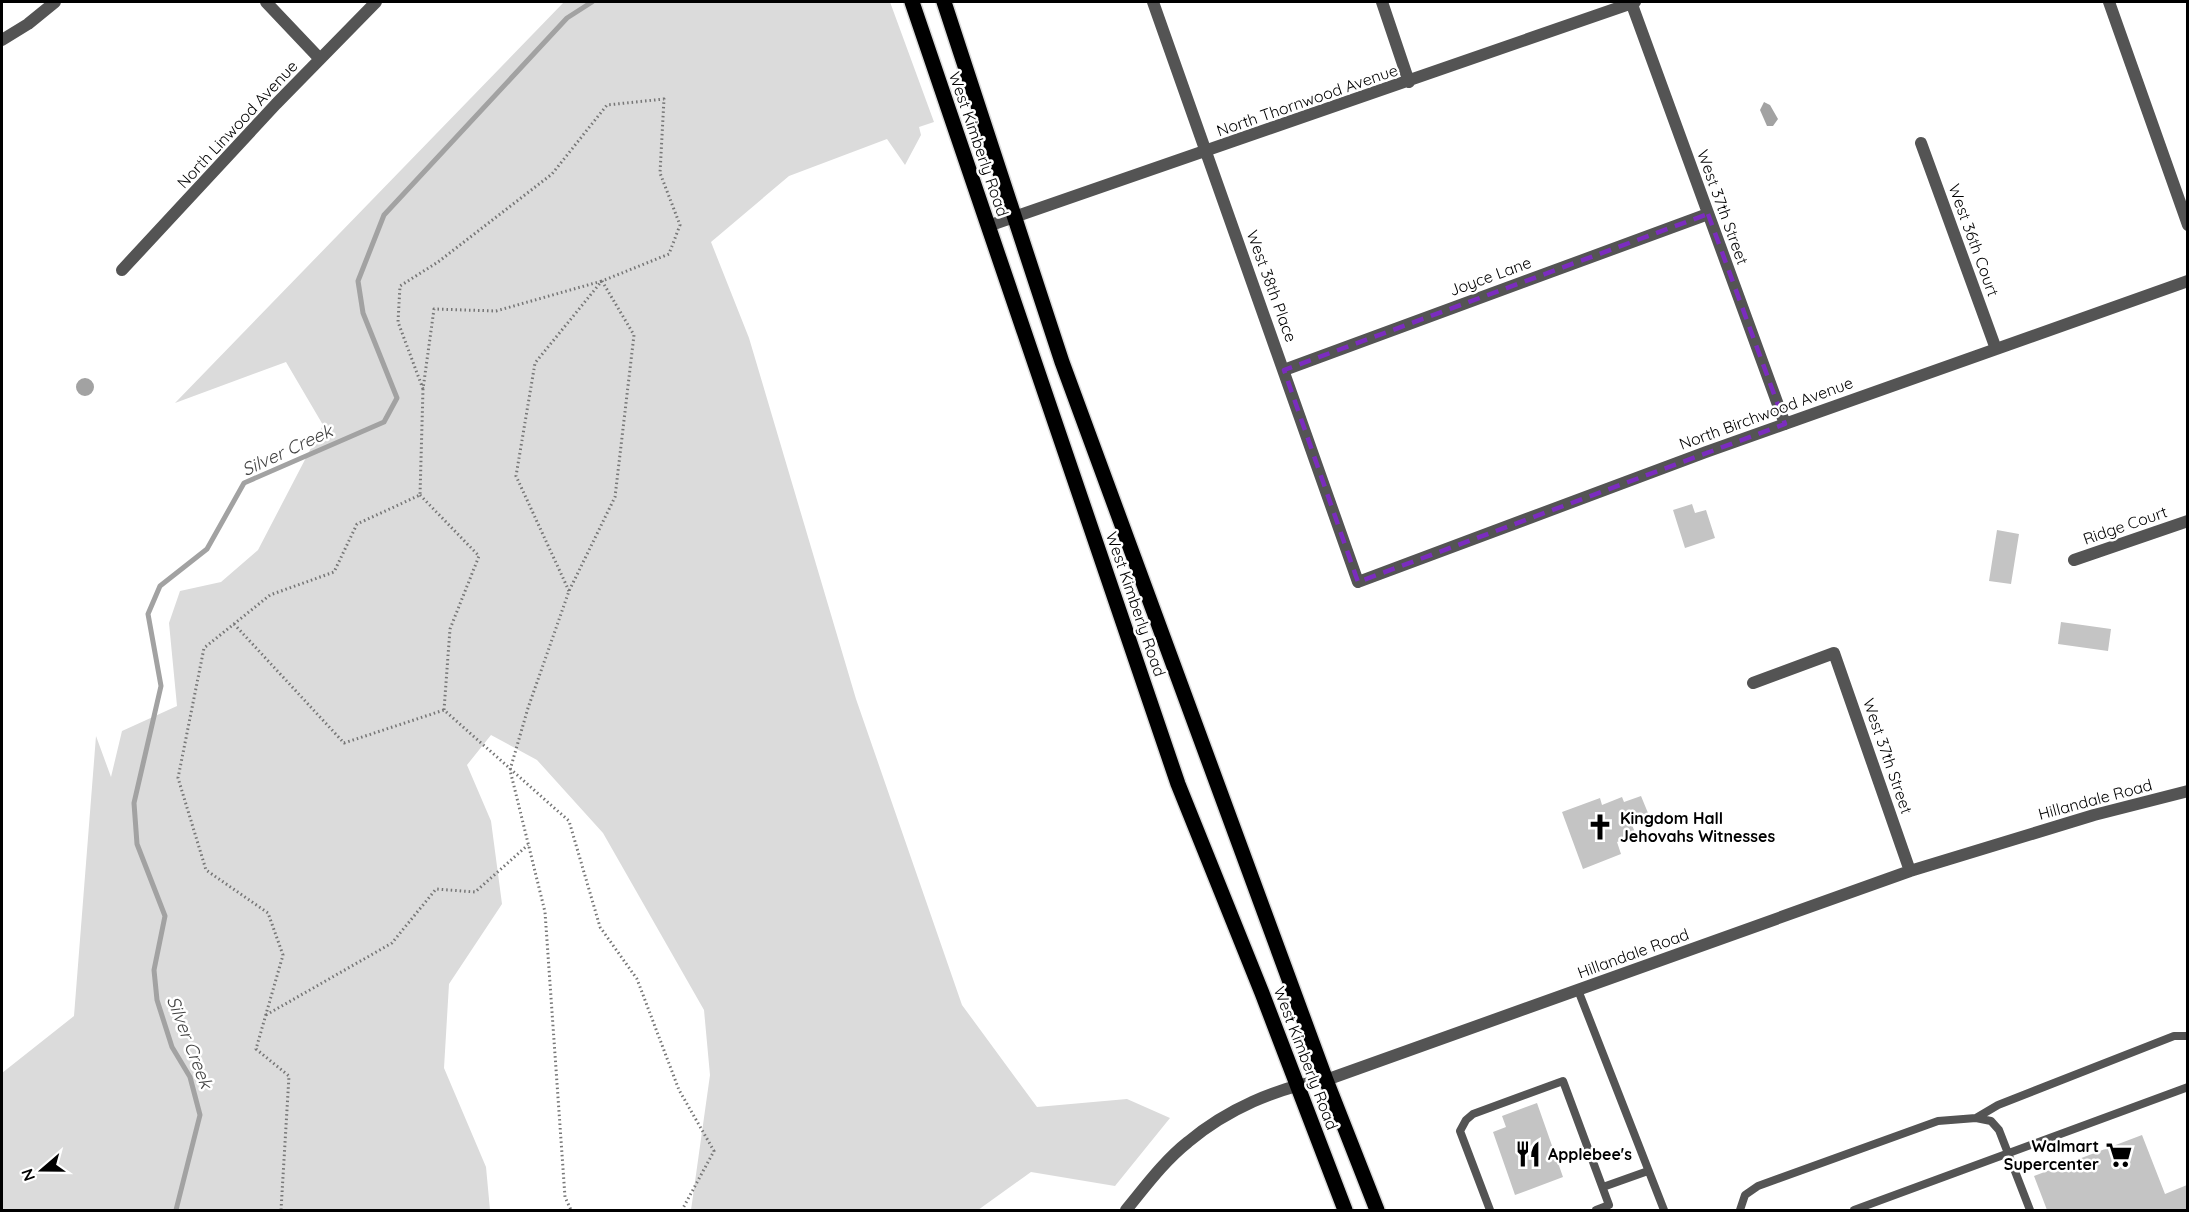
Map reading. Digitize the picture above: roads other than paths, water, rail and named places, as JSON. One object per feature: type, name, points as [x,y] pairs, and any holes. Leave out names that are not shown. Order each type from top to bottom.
[{"type":"main road","name":"West Kimberly Road","points":[[912,2],[1178,784],[1345,1210]]},
{"type":"main road","name":"West Kimberly Road","points":[[944,2],[1062,362],[1326,1080],[1377,1210]]},
{"type":"street","points":[[2,40],[28,24],[55,2]]},
{"type":"street","points":[[266,2],[320,58]]},
{"type":"street","name":"North Linwood Avenue","points":[[122,270],[320,58],[376,2]]},
{"type":"street","name":"West 38th Place","points":[[1153,2],[1358,582]]},
{"type":"street","points":[[1382,2],[1409,82]]},
{"type":"street","name":"North Thornwood Avenue","points":[[988,226],[1409,82],[1632,2]]},
{"type":"street","name":"West 37th Street","points":[[1632,2],[1785,424]]},
{"type":"street","points":[[2109,2],[2187,225]]},
{"type":"street","name":"West 36th Court","points":[[1921,144],[1996,349]]},
{"type":"street","name":"Joyce Lane","points":[[1284,370],[1708,214]]},
{"type":"street","name":"North Birchwood Avenue","points":[[1358,582],[1785,424],[2187,281]]},
{"type":"street","name":"Ridge Court","points":[[2074,560],[2187,521]]},
{"type":"street","name":"West 37th Street","points":[[1753,683],[1834,653],[1910,871]]},
{"type":"street","name":"Hillandale Road","points":[[1126,1210],[1188,1142],[1238,1109],[1297,1084],[1326,1080],[1910,871],[2094,815],[2187,791]]},
{"type":"lane","points":[[1578,990],[1664,1210]]},
{"type":"lane","points":[[1976,1118],[1998,1105],[2174,1036],[2187,1036]]},
{"type":"lane","points":[[1490,1210],[1460,1131],[1462,1125],[1473,1114],[1563,1081],[1610,1205],[1596,1210]]},
{"type":"lane","points":[[1854,1210],[2187,1088]]},
{"type":"lane","points":[[1740,1210],[1745,1195],[1758,1186],[1938,1121],[1976,1118],[1991,1121],[1999,1130],[2030,1210]]},
{"type":"lane","points":[[1603,1187],[1648,1171]]},
{"type":"waterway","name":"Silver Creek","points":[[176,1210],[200,1115],[190,1077],[172,1047],[157,1000],[154,970],[165,916],[137,844],[134,803],[161,686],[148,614],[160,586],[207,549],[244,483],[384,422],[397,398],[363,313],[358,281],[384,215],[567,18],[592,2]]},
{"type":"place","name":"Kingdom Hall Jehovahs Witnesses","points":[[1600,827]]},
{"type":"place","name":"Applebee's","points":[[1528,1154]]},
{"type":"place","name":"Walmart Supercenter","points":[[2119,1155]]}]
